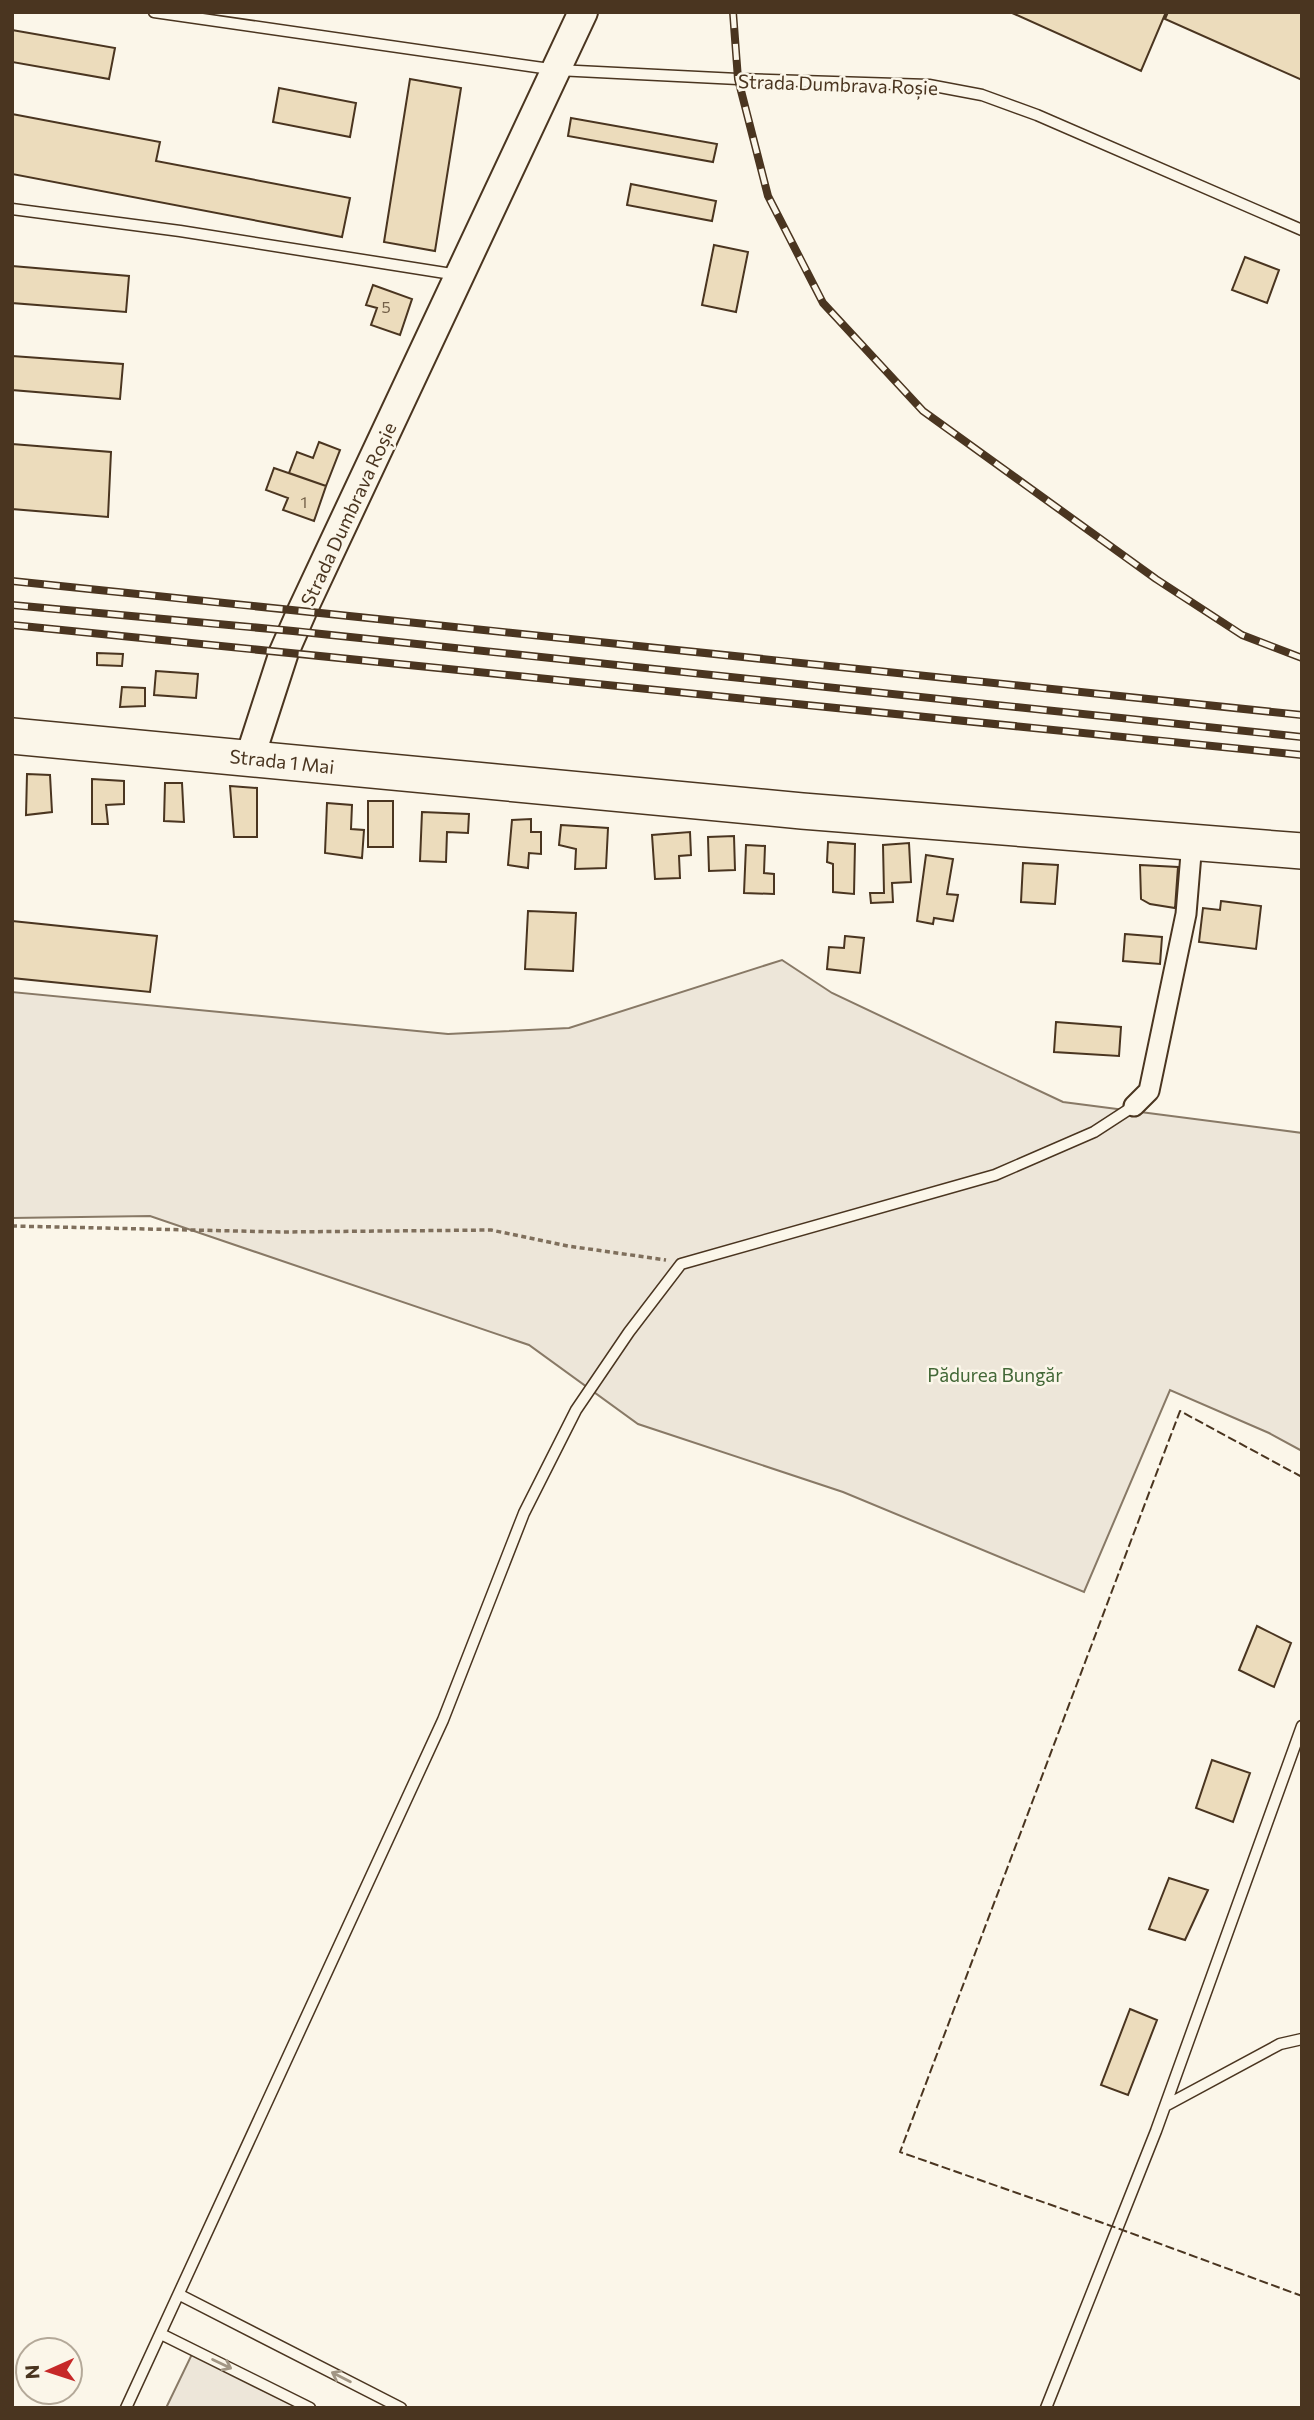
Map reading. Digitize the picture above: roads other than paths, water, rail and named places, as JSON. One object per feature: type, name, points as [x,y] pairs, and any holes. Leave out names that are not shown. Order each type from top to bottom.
[{"type":"highway","name":"Strada 1 Mai","points":[[12,736],[802,811],[1302,851]]},
{"type":"main road","name":"Strada Dumbrava Roșie","points":[[250,757],[284,652],[302,611],[583,12]]},
{"type":"street","points":[[1134,1106],[1149,1091],[1186,914],[1192,842]]},
{"type":"lane","name":"Strada Dumbrava Roșie","points":[[154,12],[557,70],[929,85],[982,95],[1037,115],[1302,230]]},
{"type":"lane","points":[[12,209],[180,231],[460,275]]},
{"type":"lane","points":[[126,2408],[443,1720],[524,1513],[576,1410],[629,1332],[681,1264],[995,1175],[1094,1132],[1134,1106]]},
{"type":"lane","points":[[1046,2408],[1165,2106],[1302,1726]]},
{"type":"lane","points":[[1165,2106],[1280,2044],[1302,2039]]},
{"type":"lane","points":[[180,2295],[401,2408]]},
{"type":"lane","points":[[161,2334],[310,2408]]},
{"type":"railway","points":[[733,12],[738,79],[768,196],[823,303],[923,411],[1156,579],[1242,635],[1302,658]]},
{"type":"railway","points":[[12,581],[1302,715]]},
{"type":"railway","points":[[12,605],[293,631],[1302,737]]},
{"type":"railway","points":[[12,625],[1302,755]]},
{"type":"park label","name":"Pădurea Bungăr","points":[[995,1374]]}]
